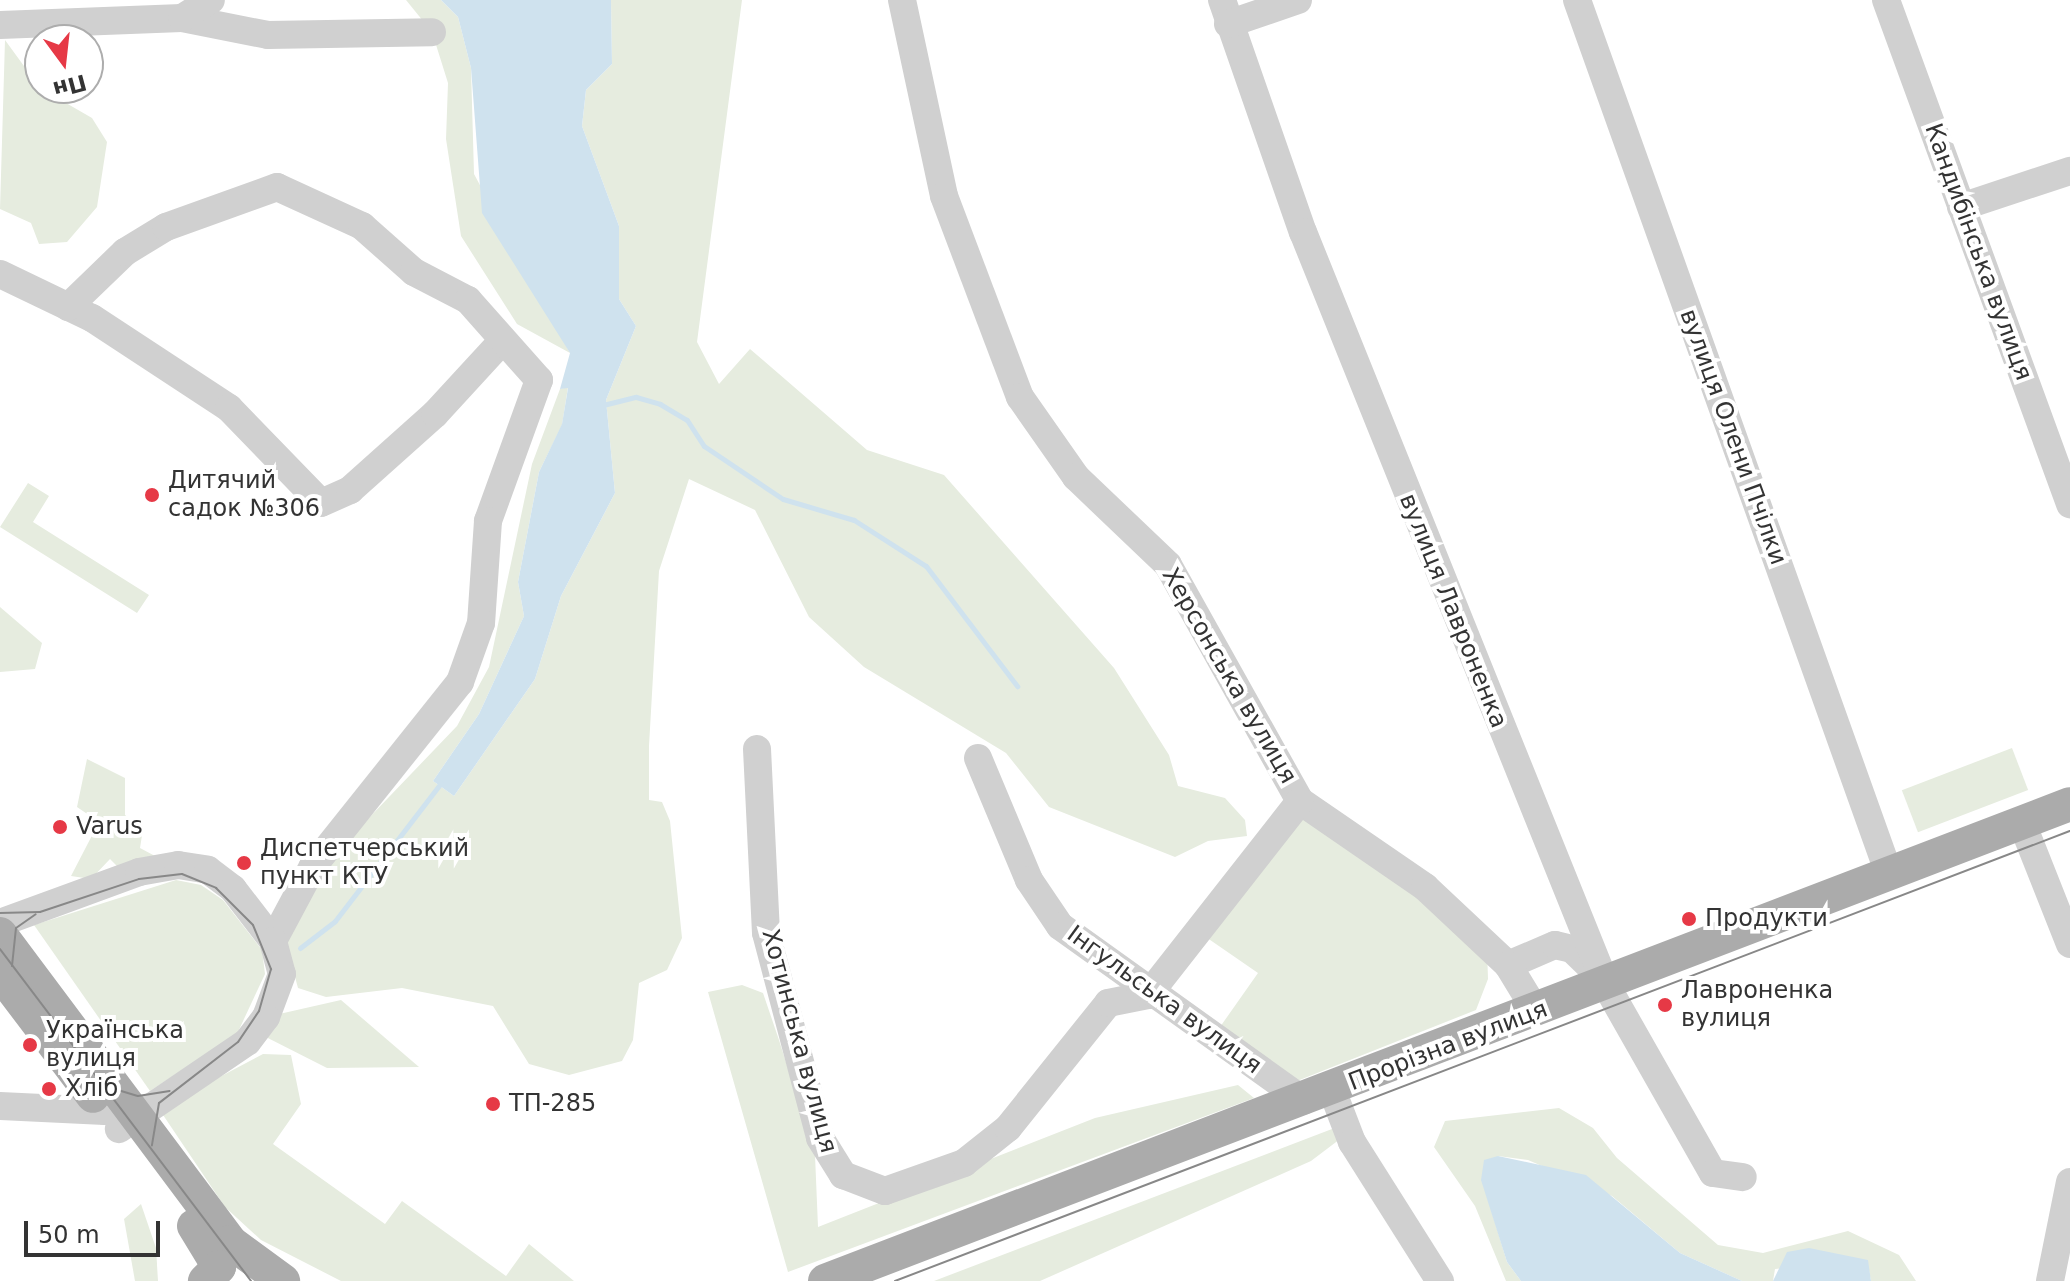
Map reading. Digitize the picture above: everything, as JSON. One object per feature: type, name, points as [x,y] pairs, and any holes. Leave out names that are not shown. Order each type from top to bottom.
[{"type":"main road","name":"Прорізна вулиця","points":[[825,1281],[1606,985],[2070,804]]},
{"type":"main road","points":[[0,934],[225,1262],[283,1281]]},
{"type":"main road","points":[[0,973],[121,1114]]},
{"type":"street","points":[[182,18],[211,0]]},
{"type":"street","name":"Херсонська вулиця","points":[[902,0],[944,196],[1020,397],[1076,477],[1168,565],[1300,801],[1425,887],[1508,965],[1536,1011]]},
{"type":"street","points":[[1225,12],[1298,0]]},
{"type":"street","name":"вулиця Олени Пчілки","points":[[1577,0],[1889,874]]},
{"type":"street","name":"Кандибінська вулиця","points":[[1886,0],[2069,497]]},
{"type":"street","name":"вулиця Лавроненка","points":[[1225,12],[1397,472],[1606,985],[1713,1173],[1743,1177]]},
{"type":"street","points":[[4,34],[182,18],[268,35],[432,32]]},
{"type":"street","points":[[1961,207],[2070,171]]},
{"type":"street","points":[[68,307],[125,252],[166,227],[277,187],[362,226],[414,272],[468,300],[539,380],[488,521],[488,576],[474,649],[460,682],[313,866],[273,941]]},
{"type":"street","points":[[0,274],[68,307],[229,408],[321,503],[350,490],[435,414],[503,340]]},
{"type":"street","name":"Хотинська вулиця","points":[[757,749],[766,933],[825,1151],[856,1183],[885,1191],[964,1163],[1008,1128],[1108,1003],[1148,995]]},
{"type":"street","name":"Інгульська вулиця","points":[[978,758],[1045,908],[1085,950],[1148,995],[1318,1095]]},
{"type":"street","points":[[1148,995],[1300,801]]},
{"type":"street","points":[[2022,823],[2070,944]]},
{"type":"street","points":[[0,923],[139,872],[178,865],[208,870],[233,889],[273,941],[282,974],[256,1032],[223,1064],[121,1114],[0,1106]]},
{"type":"street","points":[[1508,965],[1555,945],[1572,949],[1606,985]]},
{"type":"street","points":[[1318,1095],[1352,1142],[1440,1281]]},
{"type":"street","points":[[2050,1281],[2070,1182]]},
{"type":"shaded area","points":[[406,0],[441,0],[458,17],[471,68],[474,174],[570,353],[517,324],[461,236],[446,139],[448,83],[432,32]]},
{"type":"shaded area","points":[[611,0],[742,0],[697,342],[719,384],[750,349],[867,450],[944,475],[1114,668],[1169,755],[1178,786],[1225,798],[1245,820],[1247,836],[1208,841],[1175,857],[1049,807],[1006,753],[864,667],[809,617],[755,510],[689,479],[659,571],[649,746],[649,800],[662,802],[670,821],[682,938],[667,970],[639,983],[633,1040],[622,1061],[569,1075],[529,1064],[493,1006],[402,988],[326,997],[298,988],[285,940],[343,845],[457,726],[489,667],[532,464],[560,389],[568,387],[562,425],[539,472],[518,582],[524,616],[479,714],[433,781],[454,796],[535,679],[561,596],[615,493],[606,400],[636,326],[619,299],[619,226],[582,126],[586,90],[612,64]]},
{"type":"shaded area","points":[[5,40],[24,66],[24,104],[68,104],[92,118],[107,142],[97,207],[67,242],[39,244],[31,223],[0,209]]},
{"type":"shaded area","points":[[28,483],[49,496],[33,522],[149,595],[137,613],[0,527]]},
{"type":"shaded area","points":[[0,607],[42,643],[35,669],[0,672]]},
{"type":"shaded area","points":[[2012,748],[2028,790],[1918,832],[1902,790]]},
{"type":"shaded area","points":[[87,759],[125,778],[125,815],[143,829],[140,848],[155,856],[123,872],[110,859],[91,879],[71,876],[99,822],[77,807]]},
{"type":"shaded area","points":[[1300,801],[1487,948],[1488,979],[1476,1010],[1297,1081],[1220,1027],[1258,973],[1200,933]]},
{"type":"shaded area","points":[[176,880],[201,885],[223,900],[262,950],[265,974],[237,1034],[150,1091],[34,925]]},
{"type":"shaded area","points":[[742,985],[763,993],[779,1040],[815,1155],[818,1227],[1095,1118],[1238,1085],[1254,1098],[788,1272],[708,992]]},
{"type":"shaded area","points":[[341,1000],[419,1067],[327,1068],[256,1032],[266,1017]]},
{"type":"shaded area","points":[[263,1054],[291,1055],[301,1104],[273,1144],[385,1224],[402,1201],[506,1276],[529,1244],[574,1281],[341,1281],[261,1240],[225,1207],[159,1109]]},
{"type":"shaded area","points":[[1559,1108],[1593,1128],[1617,1158],[1718,1245],[1763,1253],[1848,1231],[1899,1255],[1916,1281],[1871,1281],[1867,1260],[1775,1269],[1773,1281],[1742,1281],[1680,1253],[1612,1196],[1528,1160],[1498,1156],[1482,1180],[1507,1262],[1521,1281],[1506,1281],[1475,1206],[1434,1147],[1445,1121]]},
{"type":"shaded area","points":[[1345,1124],[1348,1133],[1311,1161],[1040,1281],[934,1281]]},
{"type":"shaded area","points":[[141,1204],[156,1248],[158,1281],[135,1281],[124,1219]]},
{"type":"water","points":[[441,0],[611,0],[612,64],[586,90],[582,126],[619,226],[619,299],[636,326],[606,400],[615,493],[561,596],[535,679],[454,796],[433,781],[479,714],[524,616],[518,582],[539,472],[562,424],[568,388],[560,389],[570,353],[482,213],[471,68],[458,17]]},
{"type":"water","points":[[1498,1156],[1586,1175],[1680,1253],[1742,1281],[1521,1281],[1507,1262],[1481,1180],[1484,1160]]},
{"type":"water","points":[[1809,1248],[1868,1260],[1871,1281],[1773,1281],[1787,1252]]},
{"type":"waterway","points":[[603,405],[636,397],[660,404],[687,420],[704,446],[783,499],[854,520],[926,566],[1017,686]]},
{"type":"waterway","points":[[300,948],[335,921],[441,783]]},
{"type":"tram line","points":[[895,1281],[2070,831]]},
{"type":"tram line","points":[[0,913],[40,912],[139,879],[182,874],[216,888],[253,925],[271,969],[259,1011],[238,1042],[159,1103],[152,1145]]},
{"type":"tram line","points":[[12,966],[16,928],[36,914]]},
{"type":"tram line","points":[[0,949],[251,1281]]},
{"type":"tram line","points":[[108,1087],[138,1096],[170,1091]]},
{"type":"place","name":"Дитячий садок №306","points":[[152,495]]},
{"type":"place","name":"Varus","points":[[60,827]]},
{"type":"place","name":"Диспетчерський пункт КТУ","points":[[244,863]]},
{"type":"place","name":"Продукти","points":[[1689,919]]},
{"type":"place","name":"Лавроненка вулиця","points":[[1665,1005]]},
{"type":"place","name":"Українська вулиця","points":[[30,1045]]},
{"type":"place","name":"Хліб","points":[[49,1089]]},
{"type":"place","name":"ТП-285","points":[[493,1104]]}]
